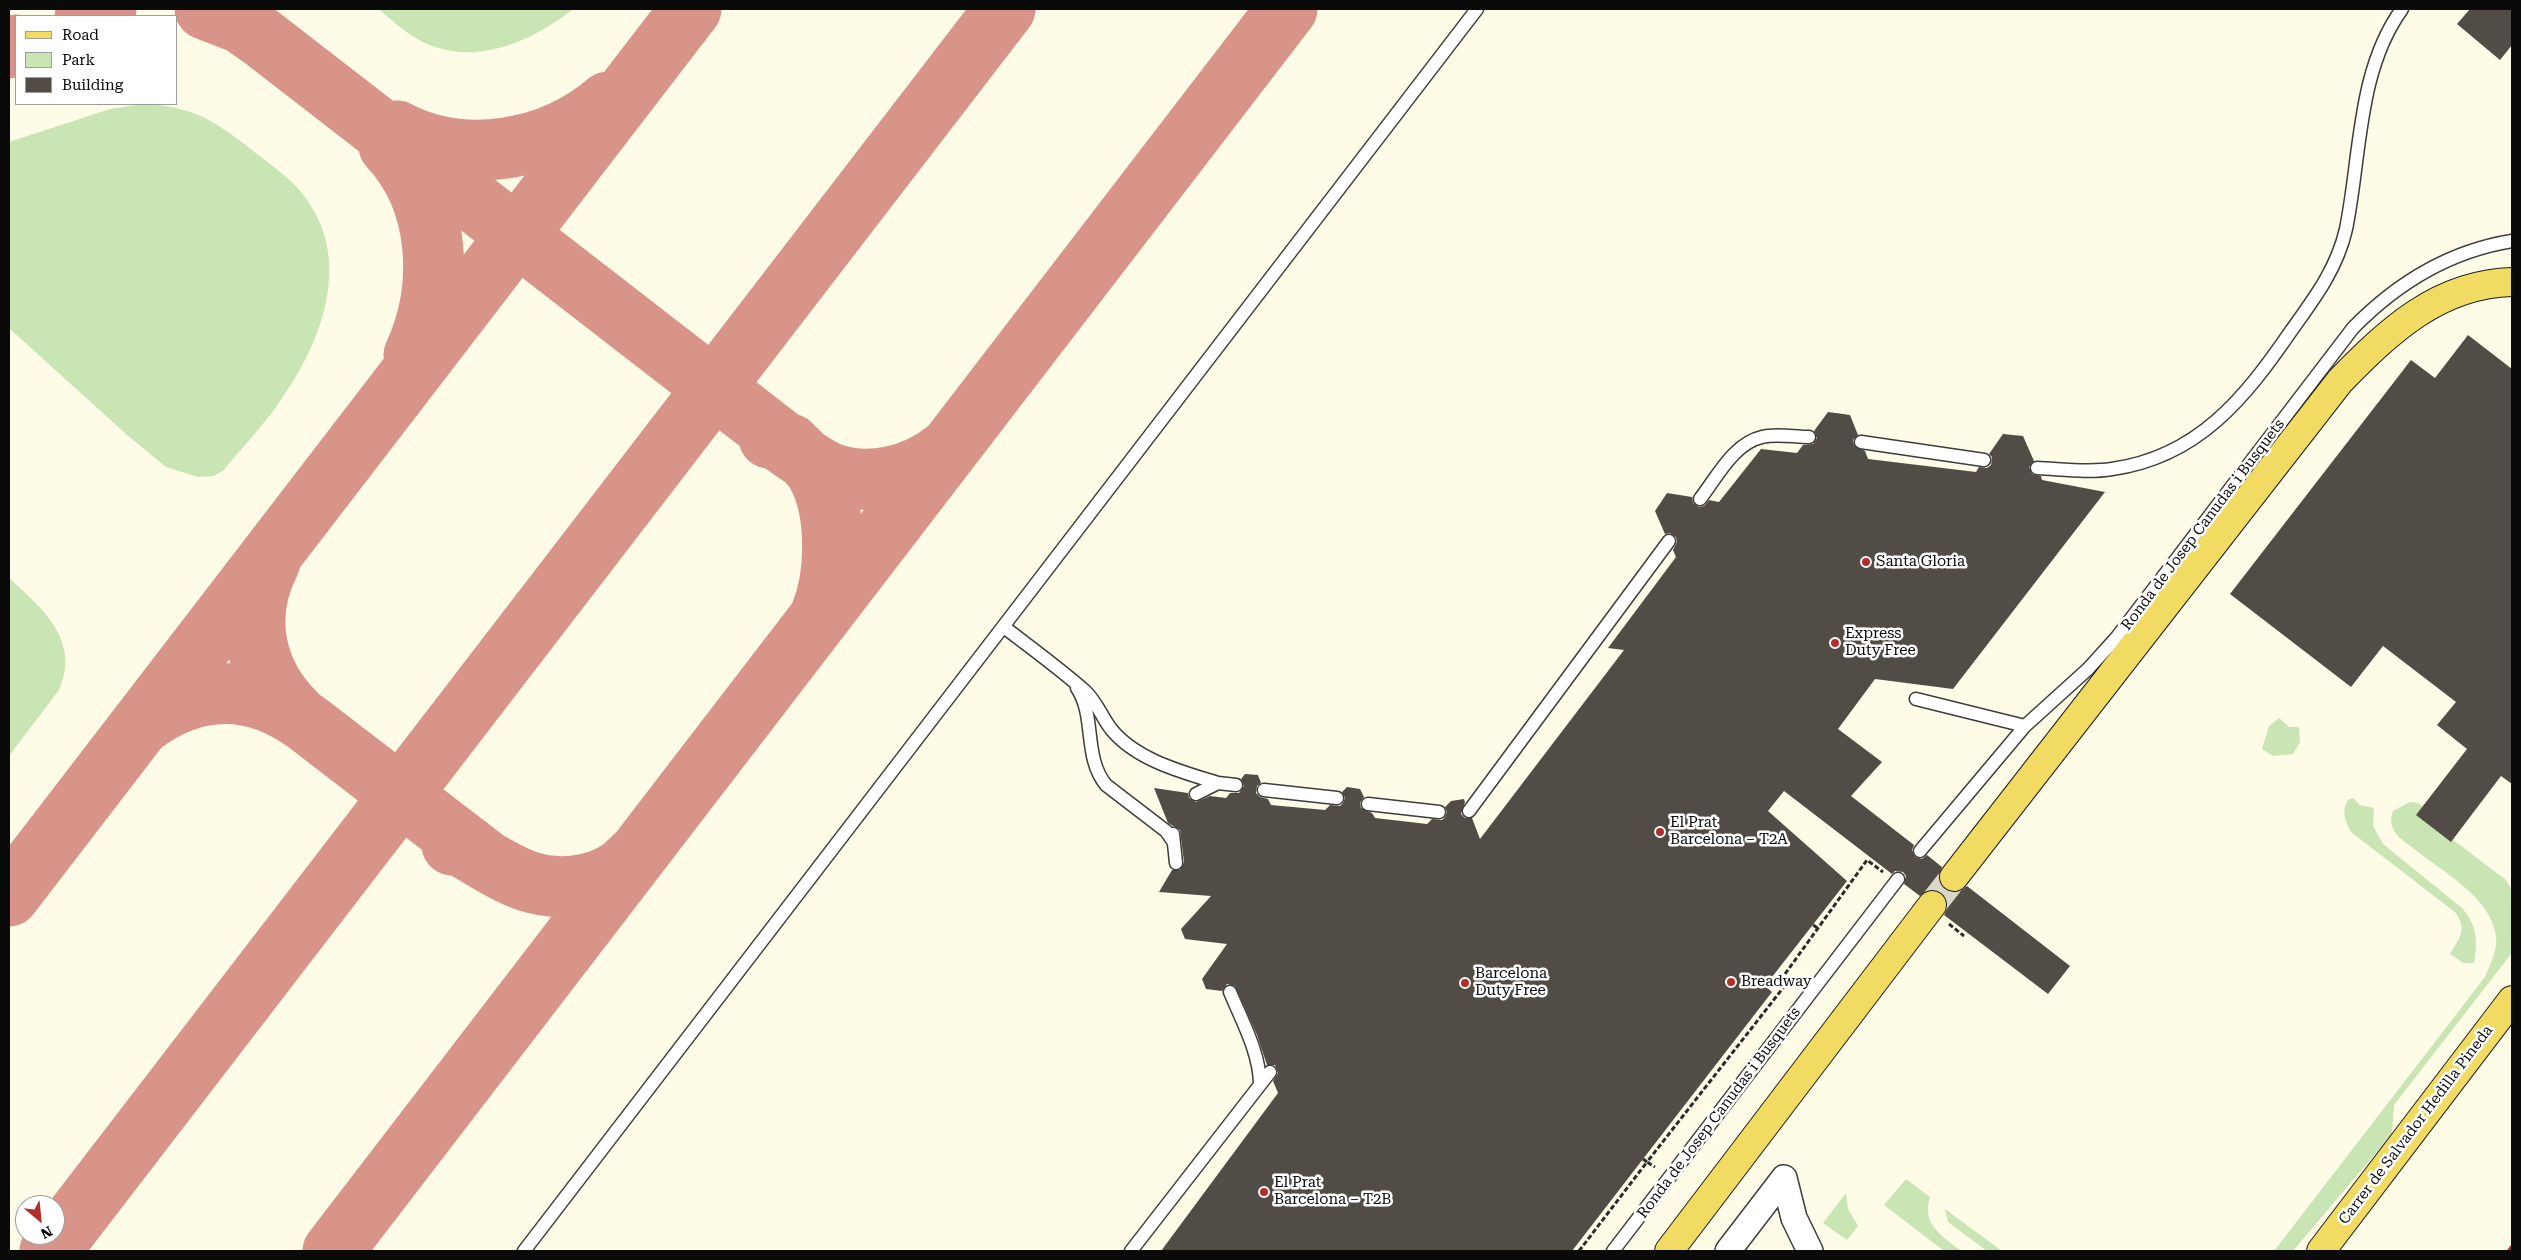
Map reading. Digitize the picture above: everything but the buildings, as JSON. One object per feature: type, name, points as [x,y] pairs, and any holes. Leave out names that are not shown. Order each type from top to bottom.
[{"type":"main road","name":"Ronda de Josep Canudas i Busquets","points":[[1954,877],[2340,381],[2374,346],[2406,319],[2444,298],[2495,283],[2512,282]]},
{"type":"main road","points":[[1669,1251],[1932,906]]},
{"type":"main road","name":"Carrer de Salvador Hedilla Pineda","points":[[2321,1251],[2512,1000]]},
{"type":"street","points":[[1728,1251],[1784,1178],[1794,1218],[1810,1251]]},
{"type":"lane","points":[[524,1251],[1477,9]]},
{"type":"lane","points":[[2037,468],[2111,470],[2148,461],[2188,444],[2216,421],[2256,381],[2325,285],[2335,263],[2345,231],[2366,100],[2378,50],[2402,9]]},
{"type":"lane","name":"Ronda de Josep Canudas i Busquets","points":[[1920,851],[2025,726],[2088,669],[2118,637],[2338,347],[2372,309],[2414,276],[2459,256],[2512,241]]},
{"type":"lane","points":[[1700,499],[1738,450],[1750,441],[1764,436],[1809,437]]},
{"type":"lane","points":[[1861,442],[1984,460]]},
{"type":"lane","points":[[1471,806],[1669,541]]},
{"type":"lane","points":[[1004,627],[1094,700],[1115,733],[1132,747],[1153,760],[1218,783],[1236,786]]},
{"type":"lane","points":[[1071,680],[1083,698],[1093,761],[1100,778],[1173,837],[1176,864]]},
{"type":"lane","points":[[1916,700],[2025,726]]},
{"type":"lane","points":[[1196,794],[1218,783]]},
{"type":"lane","points":[[1264,790],[1337,798]]},
{"type":"lane","points":[[1368,804],[1438,812]]},
{"type":"lane","name":"Ronda de Josep Canudas i Busquets","points":[[1613,1251],[1898,879]]},
{"type":"lane","points":[[1230,992],[1256,1058],[1260,1072],[1260,1085]]},
{"type":"lane","points":[[1131,1251],[1270,1072]]},
{"type":"path","points":[[1813,924],[1819,929]]},
{"type":"path","points":[[1643,1159],[1647,1162]]},
{"type":"green space","points":[[378,9],[573,9],[556,22],[517,42],[497,49],[476,52],[434,47],[409,34]]},
{"type":"green space","points":[[136,105],[152,105],[179,109],[207,119],[233,136],[293,183],[313,209],[325,237],[329,266],[327,296],[320,325],[308,354],[293,381],[270,415],[223,471],[213,476],[198,477],[166,467],[127,435],[9,328],[9,142],[110,109]]},
{"type":"green space","points":[[9,578],[34,601],[55,626],[62,640],[65,672],[59,690],[9,756]]},
{"type":"green space","points":[[2279,718],[2289,727],[2299,727],[2300,742],[2293,754],[2273,756],[2262,749],[2269,726]]},
{"type":"green space","points":[[2353,798],[2360,805],[2374,808],[2373,826],[2383,844],[2462,908],[2471,921],[2475,934],[2474,963],[2463,963],[2450,954],[2462,929],[2456,913],[2351,832],[2344,812],[2348,800]]},
{"type":"green space","points":[[2410,802],[2418,803],[2428,810],[2423,817],[2506,880],[2512,890],[2511,954],[2394,1105],[2392,1134],[2293,1251],[2274,1251],[2485,977],[2495,952],[2496,936],[2492,922],[2485,909],[2463,886],[2404,841],[2393,829],[2391,818],[2393,811]]},
{"type":"green space","points":[[1906,1179],[1930,1197],[1928,1215],[1931,1222],[1940,1234],[1961,1251],[1944,1251],[1884,1205]]},
{"type":"green space","points":[[1846,1193],[1848,1209],[1858,1226],[1847,1240],[1823,1223]]},
{"type":"green space","points":[[1945,1209],[2002,1251],[1987,1251],[1948,1222]]},
{"type":"taxiway","points":[[88,15],[106,9]]},
{"type":"taxiway","points":[[205,9],[241,23],[261,37],[806,459]]},
{"type":"taxiway","points":[[9,896],[691,9]]},
{"type":"taxiway","points":[[50,1251],[1005,9]]},
{"type":"taxiway","points":[[333,1251],[1287,9]]},
{"type":"taxiway","points":[[9,48],[15,45]]},
{"type":"taxiway","points":[[397,131],[423,142],[450,148],[478,150],[506,148],[534,142],[560,132],[585,119],[608,102]]},
{"type":"taxiway","points":[[389,146],[406,168],[419,192],[428,219],[433,246],[430,302],[424,329],[414,355]]},
{"type":"taxiway","points":[[769,438],[776,439],[821,469],[843,477],[859,479],[891,477],[907,472],[921,466],[948,449]]},
{"type":"taxiway","points":[[790,444],[816,472],[828,505],[833,543],[832,563],[826,600],[820,616]]},
{"type":"taxiway","points":[[270,562],[261,582],[256,603],[257,643],[262,663],[271,681],[282,699],[297,715]]},
{"type":"taxiway","points":[[142,724],[162,711],[183,701],[203,696],[245,695],[266,701],[287,710],[307,723],[488,862]]},
{"type":"taxiway","points":[[452,845],[461,846],[520,878],[550,886],[567,887],[599,880],[612,875],[633,858]]},
{"type":"tunnel","points":[[1932,905],[1954,877]]},
{"type":"railway","points":[[2509,1251],[2512,1247]]},
{"type":"place","name":"Santa Gloria","points":[[1866,562]]},
{"type":"place","name":"Express Duty Free","points":[[1835,643]]},
{"type":"place","name":"El Prat Barcelona – T2A","points":[[1660,832]]},
{"type":"place","name":"Breadway","points":[[1731,982]]},
{"type":"place","name":"Barcelona Duty Free","points":[[1465,983]]},
{"type":"place","name":"El Prat Barcelona – T2B","points":[[1264,1192]]}]
